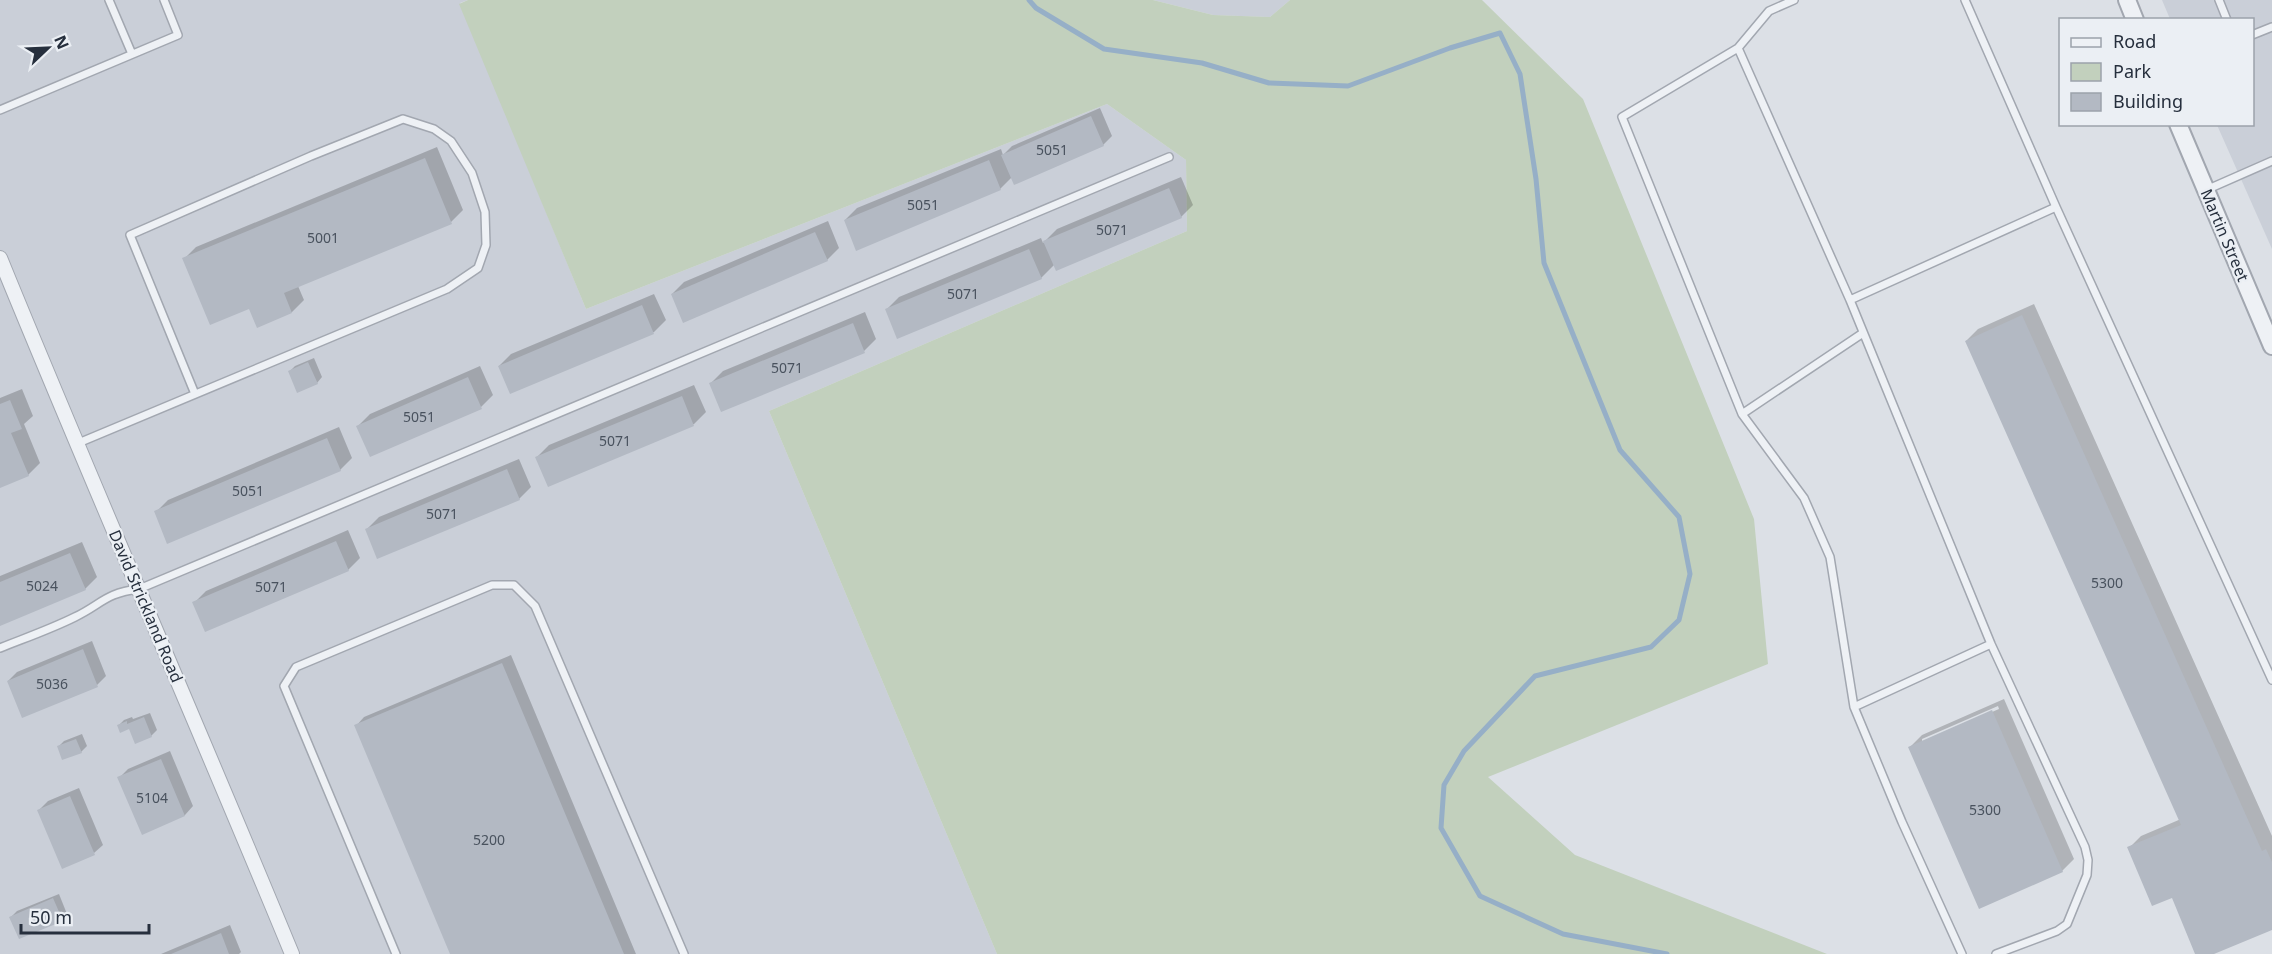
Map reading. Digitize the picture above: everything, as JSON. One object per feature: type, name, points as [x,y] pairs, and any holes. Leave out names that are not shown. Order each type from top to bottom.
[{"type":"street","points":[[2127,0],[2134,18]]},
{"type":"street","name":"Martin Street","points":[[2179,126],[2272,346]]},
{"type":"street","name":"David Strickland Road","points":[[0,258],[76,444],[292,954]]},
{"type":"lane","points":[[110,0],[132,54]]},
{"type":"lane","points":[[0,110],[178,35],[164,0]]},
{"type":"lane","points":[[1794,0],[1768,11],[1738,48],[1622,117],[1742,414],[1804,498],[1830,557],[1854,707],[1902,822],[1962,954]]},
{"type":"lane","points":[[1965,0],[2056,207],[2272,680]]},
{"type":"lane","points":[[2218,0],[2226,18]]},
{"type":"lane","points":[[2254,34],[2272,27]]},
{"type":"lane","points":[[1738,48],[1850,300],[1991,644],[2085,847],[2088,860],[2087,875],[2067,924],[1996,954]]},
{"type":"lane","points":[[76,444],[447,289],[478,268],[486,245],[485,212],[472,173],[451,141],[434,129],[403,119],[311,156],[130,235],[195,394]]},
{"type":"lane","points":[[0,648],[76,617],[109,596],[121,591],[139,589],[1169,157]]},
{"type":"lane","points":[[2206,190],[2272,162]]},
{"type":"lane","points":[[1850,300],[2056,207]]},
{"type":"lane","points":[[1742,414],[1863,333]]},
{"type":"lane","points":[[396,954],[284,686],[296,668],[492,585],[514,585],[536,606],[684,954]]},
{"type":"lane","points":[[1854,707],[1991,644]]},
{"type":"shaded area","points":[[0,0],[468,0],[460,3],[586,309],[1107,104],[1186,160],[1187,231],[769,411],[997,954],[0,954]]},
{"type":"shaded area","points":[[1153,0],[1290,0],[1270,17],[1213,15]]},
{"type":"shaded area","points":[[2162,0],[2272,0],[2272,249],[2217,126],[2254,126],[2254,18],[2170,18]]},
{"type":"green space","points":[[468,0],[1153,0],[1213,15],[1270,17],[1290,0],[1482,0],[1583,99],[1754,519],[1768,664],[1488,777],[1575,855],[1827,954],[997,954],[769,411],[1187,231],[1186,160],[1107,104],[586,309],[459,4]]},
{"type":"building","points":[[1091,116],[1104,146],[1014,185],[1001,155]]},
{"type":"building","points":[[425,158],[452,224],[284,293],[292,313],[257,328],[249,309],[210,325],[182,258]]},
{"type":"building","points":[[989,160],[1001,190],[856,251],[844,220]]},
{"type":"building","points":[[1169,188],[1182,218],[1056,271],[1043,241]]},
{"type":"building","points":[[815,232],[828,261],[683,323],[671,294]]},
{"type":"building","points":[[1029,249],[1042,279],[897,339],[885,309]]},
{"type":"building","points":[[642,305],[654,334],[510,394],[498,366]]},
{"type":"building","points":[[2022,315],[2262,851],[2266,849],[2272,862],[2272,930],[2214,954],[2195,954],[2172,898],[2152,906],[2127,847],[2181,825],[1965,341]]},
{"type":"building","points":[[853,323],[865,353],[721,412],[709,383]]},
{"type":"building","points":[[308,362],[318,384],[297,393],[288,371]]},
{"type":"building","points":[[468,377],[482,409],[370,457],[356,426]]},
{"type":"building","points":[[682,396],[694,426],[548,487],[535,457]]},
{"type":"building","points":[[10,400],[22,429],[11,433],[29,476],[0,488],[0,404]]},
{"type":"building","points":[[327,438],[341,471],[167,544],[154,511]]},
{"type":"building","points":[[507,469],[520,500],[377,559],[365,529]]},
{"type":"building","points":[[336,541],[349,571],[205,632],[192,602]]},
{"type":"building","points":[[70,553],[86,590],[0,626],[0,582]]},
{"type":"building","points":[[83,649],[98,687],[22,718],[7,681]]},
{"type":"building","points":[[502,663],[624,954],[450,954],[354,725]]},
{"type":"building","points":[[1992,710],[2063,872],[1979,909],[1908,747]]},
{"type":"building","points":[[144,717],[152,737],[135,744],[129,729],[120,733],[117,725],[127,721],[127,724]]},
{"type":"building","points":[[76,739],[82,753],[62,760],[57,746]]},
{"type":"building","points":[[161,759],[185,816],[142,835],[117,777]]},
{"type":"building","points":[[70,796],[95,855],[62,869],[37,810]]},
{"type":"building","points":[[53,898],[63,921],[19,939],[9,917]]},
{"type":"building","points":[[221,933],[229,954],[171,954]]},
{"type":"waterway","points":[[1029,0],[1036,8],[1104,49],[1202,63],[1269,83],[1348,86],[1450,48],[1500,33],[1520,74],[1536,179],[1544,263],[1620,450],[1679,517],[1690,574],[1679,620],[1651,647],[1535,676],[1464,751],[1444,785],[1441,828],[1480,896],[1563,934],[1667,954]]}]
